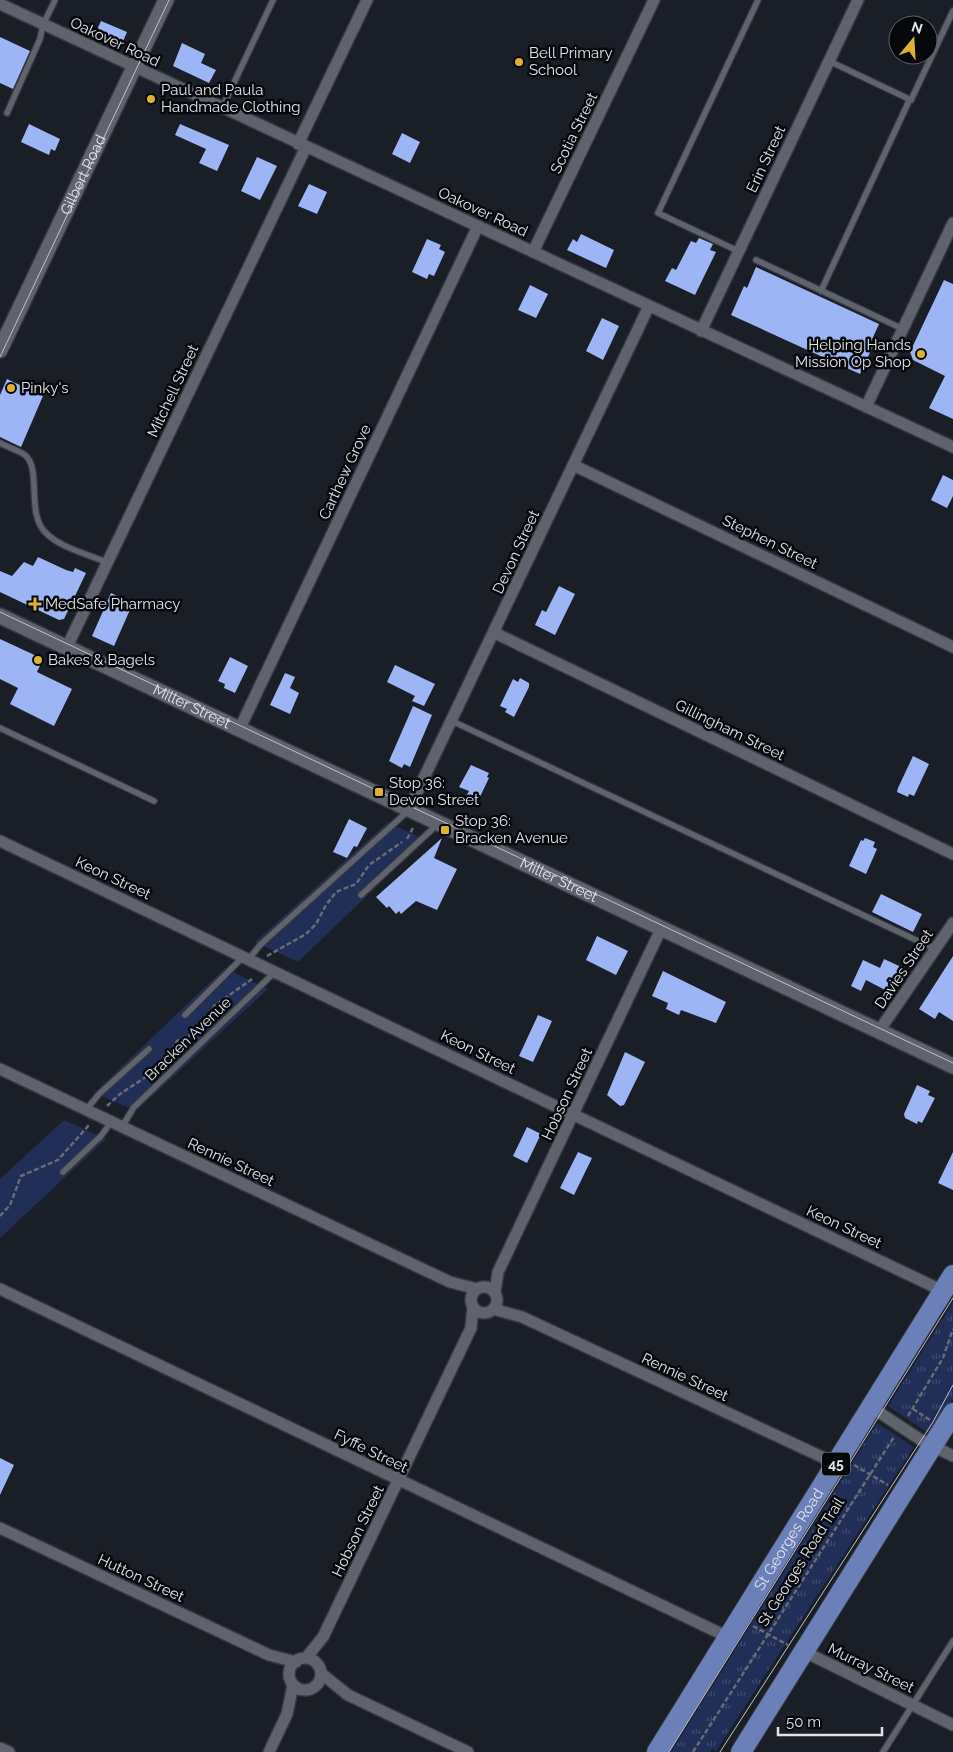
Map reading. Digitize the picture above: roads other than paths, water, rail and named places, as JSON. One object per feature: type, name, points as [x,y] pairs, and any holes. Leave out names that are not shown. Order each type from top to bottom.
[{"type":"highway","name":"St Georges Road","points":[[658,1752],[948,1283]]},
{"type":"highway","points":[[741,1752],[953,1413]]},
{"type":"street","name":"Gilbert Road","points":[[0,350],[166,0]]},
{"type":"street","name":"Mitchell Street","points":[[67,647],[108,563],[302,145],[367,0]]},
{"type":"street","name":"Scotia Street","points":[[533,252],[654,0]]},
{"type":"street","name":"Erin Street","points":[[701,331],[858,0]]},
{"type":"street","name":"Oakover Road","points":[[0,4],[134,68],[953,447]]},
{"type":"street","points":[[866,407],[953,223]]},
{"type":"street","name":"Carthew Grove","points":[[239,730],[478,226]]},
{"type":"street","name":"Devon Street","points":[[409,810],[649,306]]},
{"type":"street","name":"Stephen Street","points":[[573,465],[953,647]]},
{"type":"street","name":"Miller Street","points":[[0,616],[953,1066]]},
{"type":"street","name":"Gillingham Street","points":[[494,633],[953,854]]},
{"type":"street","name":"Keon Street","points":[[0,841],[574,1115],[948,1283]]},
{"type":"street","name":"Davies Street","points":[[879,1031],[953,923]]},
{"type":"street","name":"Hobson Street","points":[[289,1674],[323,1638],[471,1328],[493,1303],[498,1272],[661,929]]},
{"type":"street","name":"Rennie Street","points":[[0,1069],[450,1282],[480,1288],[493,1303],[522,1317],[839,1459]]},
{"type":"street","name":"Hobson Street","points":[[471,1328],[472,1294],[498,1272]]},
{"type":"street","name":"Rennie Street","points":[[450,1282],[480,1312],[493,1303]]},
{"type":"street","name":"Fyffe Street","points":[[0,1289],[398,1481],[730,1638]]},
{"type":"street","points":[[871,1407],[932,1446],[953,1456]]},
{"type":"street","name":"Hutton Street","points":[[0,1528],[269,1655],[301,1660],[320,1670]]},
{"type":"street","name":"Hobson Street","points":[[310,1689],[320,1670],[323,1638]]},
{"type":"street","name":"Murray Street","points":[[803,1651],[953,1725]]},
{"type":"street","name":"Hutton Street","points":[[269,1655],[289,1674]]},
{"type":"street","points":[[320,1670],[348,1694],[468,1752]]},
{"type":"street","points":[[269,1752],[287,1714],[293,1685],[289,1674]]},
{"type":"street","points":[[293,1685],[348,1694]]},
{"type":"street","points":[[287,1714],[310,1689]]},
{"type":"street","points":[[0,1748],[9,1752]]},
{"type":"lane","points":[[7,113],[55,0]]},
{"type":"lane","points":[[222,108],[273,0]]},
{"type":"lane","points":[[738,251],[658,212],[758,0]]},
{"type":"lane","points":[[829,61],[911,100],[953,11]]},
{"type":"lane","points":[[821,291],[908,103]]},
{"type":"lane","points":[[756,260],[903,329]]},
{"type":"lane","points":[[0,443],[25,455],[32,465],[36,511],[38,522],[44,532],[108,563]]},
{"type":"lane","points":[[452,721],[935,949]]},
{"type":"lane","points":[[0,728],[154,801]]},
{"type":"lane","name":"Bracken Avenue","points":[[185,1015],[409,810]]},
{"type":"lane","points":[[361,895],[438,824]]},
{"type":"lane","name":"Bracken Avenue","points":[[122,1127],[134,1107],[275,972]]},
{"type":"lane","name":"Bracken Avenue","points":[[86,1110],[99,1094],[149,1048]]},
{"type":"lane","points":[[63,1172],[101,1136],[111,1122]]},
{"type":"lane","points":[[883,1752],[953,1641]]},
{"type":"tram line","points":[[0,357],[169,0]]},
{"type":"tram line","points":[[0,612],[953,1063]]},
{"type":"tram line","points":[[669,1752],[953,1298]]},
{"type":"tram line","points":[[720,1752],[933,1422],[953,1385]]},
{"type":"place","name":"Bell Primary School","points":[[519,62]]},
{"type":"place","name":"Paul and Paula Handmade Clothing","points":[[151,99]]},
{"type":"place","name":"Helping Hands Mission Op Shop","points":[[921,354]]},
{"type":"place","name":"Pinky's","points":[[11,388]]},
{"type":"place","name":"MedSafe Pharmacy","points":[[35,604]]},
{"type":"place","name":"Bakes & Bagels","points":[[38,660]]},
{"type":"place","name":"Stop 36: Devon Street","points":[[379,792]]},
{"type":"place","name":"Stop 36: Bracken Avenue","points":[[445,830]]}]
